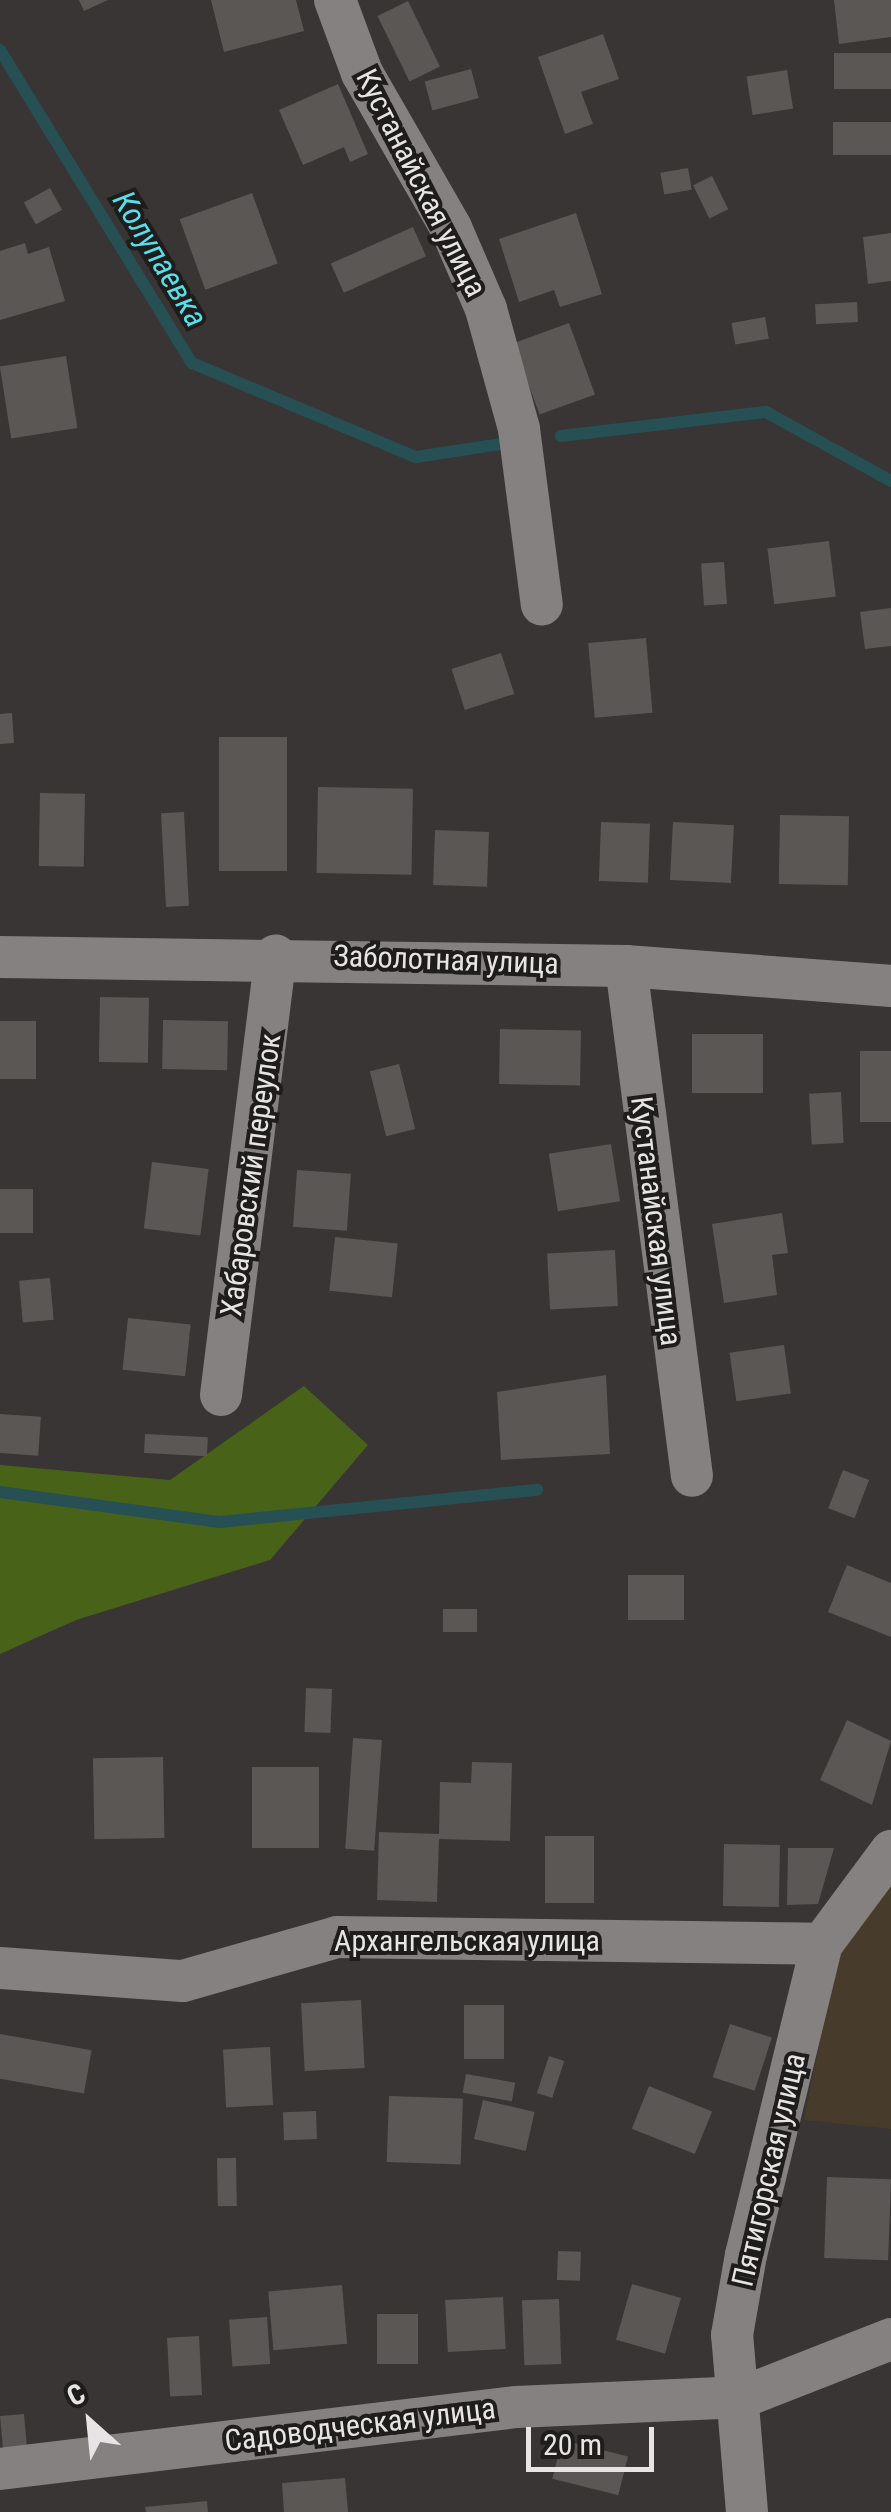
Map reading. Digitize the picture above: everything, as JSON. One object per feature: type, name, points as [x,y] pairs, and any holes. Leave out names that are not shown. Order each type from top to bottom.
[{"type":"street","name":"Кустанайская улица","points":[[335,0],[362,73],[451,228],[486,310],[519,429],[542,604]]},
{"type":"street","name":"Заболотная улица","points":[[0,956],[276,955],[626,966],[891,986]]},
{"type":"street","name":"Хабаровский переулок","points":[[221,1395],[276,955]]},
{"type":"street","name":"Кустанайская улица","points":[[626,966],[692,1476]]},
{"type":"street","name":"Пятигорская улица","points":[[747,2512],[743,2397],[732,2335],[822,1944],[891,1851]]},
{"type":"street","name":"Архангельская улица","points":[[0,1968],[183,1981],[338,1937],[822,1944]]},
{"type":"street","name":"Садоводческая улица","points":[[0,2469],[516,2407],[743,2397],[891,2339]]},
{"type":"shaded area","points":[[891,1871],[891,2129],[804,2120],[839,1947]]},
{"type":"green space","points":[[304,1386],[368,1445],[270,1560],[76,1620],[0,1654],[0,1465],[170,1480]]},
{"type":"building","points":[[79,0],[108,0],[84,11]]},
{"type":"building","points":[[211,0],[296,0],[304,31],[224,52]]},
{"type":"building","points":[[834,0],[891,0],[891,37],[839,44]]},
{"type":"building","points":[[408,1],[440,67],[409,82],[377,16]]},
{"type":"building","points":[[603,34],[619,79],[581,92],[593,124],[565,134],[538,57]]},
{"type":"building","points":[[834,53],[891,53],[891,89],[834,89]]},
{"type":"building","points":[[471,69],[479,98],[432,110],[425,81]]},
{"type":"building","points":[[787,70],[793,109],[753,115],[747,76]]},
{"type":"building","points":[[338,84],[368,154],[350,162],[344,147],[303,165],[279,110]]},
{"type":"building","points":[[833,122],[891,122],[891,155],[833,155]]},
{"type":"building","points":[[688,168],[692,190],[664,195],[660,173]]},
{"type":"building","points":[[712,176],[728,209],[709,218],[693,185]]},
{"type":"building","points":[[50,188],[62,210],[36,224],[24,203]]},
{"type":"building","points":[[252,193],[278,263],[205,290],[180,219]]},
{"type":"building","points":[[576,213],[602,294],[560,307],[554,290],[519,302],[499,239]]},
{"type":"building","points":[[413,227],[426,256],[344,293],[331,264]]},
{"type":"building","points":[[891,233],[891,281],[868,284],[863,237]]},
{"type":"building","points":[[25,243],[28,254],[49,247],[65,301],[0,320],[0,251]]},
{"type":"building","points":[[857,302],[858,322],[816,324],[815,304]]},
{"type":"building","points":[[765,317],[769,339],[735,345],[732,323]]},
{"type":"building","points":[[569,323],[595,394],[540,415],[514,343]]},
{"type":"building","points":[[66,356],[77,428],[11,439],[0,366]]},
{"type":"building","points":[[829,541],[836,597],[774,604],[767,549]]},
{"type":"building","points":[[724,562],[727,604],[704,606],[701,564]]},
{"type":"building","points":[[891,608],[891,646],[865,649],[860,612]]},
{"type":"building","points":[[646,638],[653,713],[595,718],[588,643]]},
{"type":"building","points":[[501,653],[514,694],[465,710],[452,669]]},
{"type":"building","points":[[12,713],[14,743],[0,744],[0,714]]},
{"type":"building","points":[[219,737],[287,737],[287,871],[219,871]]},
{"type":"building","points":[[318,787],[413,789],[411,875],[316,873]]},
{"type":"building","points":[[40,793],[85,794],[84,867],[39,866]]},
{"type":"building","points":[[184,812],[189,906],[166,907],[161,813]]},
{"type":"building","points":[[780,815],[849,816],[848,885],[779,884]]},
{"type":"building","points":[[601,822],[650,824],[648,883],[599,881]]},
{"type":"building","points":[[673,822],[734,825],[731,883],[670,880]]},
{"type":"building","points":[[435,830],[489,832],[487,887],[433,885]]},
{"type":"building","points":[[100,997],[149,998],[148,1063],[99,1062]]},
{"type":"building","points":[[163,1020],[228,1021],[227,1070],[162,1069]]},
{"type":"building","points":[[0,1021],[36,1021],[36,1079],[0,1079]]},
{"type":"building","points":[[500,1029],[581,1030],[580,1085],[499,1084]]},
{"type":"building","points":[[692,1034],[763,1034],[763,1093],[692,1093]]},
{"type":"building","points":[[860,1051],[891,1051],[891,1122],[860,1122]]},
{"type":"building","points":[[399,1064],[415,1129],[386,1136],[370,1071]]},
{"type":"building","points":[[841,1092],[844,1143],[812,1145],[809,1094]]},
{"type":"building","points":[[611,1144],[620,1201],[558,1211],[549,1154]]},
{"type":"building","points":[[152,1162],[209,1169],[200,1235],[144,1229]]},
{"type":"building","points":[[297,1170],[351,1174],[347,1231],[293,1227]]},
{"type":"building","points":[[0,1189],[33,1189],[33,1233],[0,1233]]},
{"type":"building","points":[[782,1213],[788,1253],[772,1255],[777,1295],[724,1303],[712,1224]]},
{"type":"building","points":[[335,1237],[398,1244],[392,1297],[329,1291]]},
{"type":"building","points":[[615,1250],[618,1306],[550,1309],[547,1254]]},
{"type":"building","points":[[50,1278],[54,1320],[23,1323],[19,1281]]},
{"type":"building","points":[[128,1318],[191,1325],[185,1376],[123,1370]]},
{"type":"building","points":[[784,1345],[791,1394],[736,1401],[730,1353]]},
{"type":"building","points":[[606,1375],[610,1454],[501,1460],[497,1392]]},
{"type":"building","points":[[0,1414],[41,1417],[38,1456],[0,1453]]},
{"type":"building","points":[[145,1434],[208,1437],[207,1456],[144,1453]]},
{"type":"building","points":[[843,1470],[869,1480],[854,1518],[828,1508]]},
{"type":"building","points":[[847,1565],[891,1583],[891,1637],[828,1612]]},
{"type":"building","points":[[628,1575],[684,1575],[684,1620],[628,1620]]},
{"type":"building","points":[[443,1609],[477,1609],[477,1632],[443,1632]]},
{"type":"building","points":[[306,1688],[332,1689],[330,1733],[304,1732]]},
{"type":"building","points":[[847,1720],[891,1741],[872,1805],[820,1780]]},
{"type":"building","points":[[353,1738],[382,1740],[374,1851],[345,1849]]},
{"type":"building","points":[[163,1757],[164,1838],[94,1839],[93,1758]]},
{"type":"building","points":[[472,1762],[512,1763],[510,1841],[439,1839],[437,1902],[377,1900],[379,1832],[439,1834],[440,1782],[471,1783]]},
{"type":"building","points":[[252,1767],[319,1767],[319,1848],[252,1848]]},
{"type":"building","points":[[545,1836],[594,1836],[594,1903],[545,1903]]},
{"type":"building","points":[[724,1844],[780,1845],[779,1907],[723,1906]]},
{"type":"building","points":[[788,1848],[834,1848],[818,1904],[787,1905]]},
{"type":"building","points":[[361,2000],[365,2068],[305,2071],[301,2003]]},
{"type":"building","points":[[464,2005],[504,2005],[504,2059],[464,2059]]},
{"type":"building","points":[[730,2024],[772,2038],[755,2091],[713,2077]]},
{"type":"building","points":[[0,2034],[92,2050],[84,2093],[0,2079]]},
{"type":"building","points":[[270,2047],[273,2105],[226,2107],[223,2049]]},
{"type":"building","points":[[549,2056],[564,2061],[552,2098],[537,2093]]},
{"type":"building","points":[[466,2074],[515,2083],[512,2101],[463,2093]]},
{"type":"building","points":[[649,2086],[712,2111],[695,2154],[632,2129]]},
{"type":"building","points":[[389,2096],[463,2099],[461,2165],[387,2162]]},
{"type":"building","points":[[483,2100],[535,2112],[526,2151],[474,2139]]},
{"type":"building","points":[[316,2111],[317,2139],[284,2140],[283,2112]]},
{"type":"building","points":[[217,2158],[236,2158],[237,2206],[218,2206]]},
{"type":"building","points":[[827,2177],[891,2179],[888,2260],[824,2258]]},
{"type":"building","points":[[558,2251],[581,2252],[580,2281],[557,2280]]},
{"type":"building","points":[[632,2284],[681,2298],[665,2354],[616,2340]]},
{"type":"building","points":[[342,2285],[347,2344],[273,2350],[268,2291]]},
{"type":"building","points":[[503,2297],[506,2349],[448,2352],[445,2300]]},
{"type":"building","points":[[559,2299],[561,2364],[524,2365],[522,2300]]},
{"type":"building","points":[[377,2314],[418,2314],[418,2364],[377,2364]]},
{"type":"building","points":[[267,2317],[270,2364],[232,2367],[229,2320]]},
{"type":"building","points":[[199,2336],[202,2395],[170,2397],[167,2338]]},
{"type":"building","points":[[24,2414],[27,2451],[3,2453],[0,2416]]},
{"type":"building","points":[[562,2440],[628,2456],[618,2495],[552,2479]]},
{"type":"building","points":[[345,2478],[348,2512],[284,2512],[282,2483]]},
{"type":"building","points":[[207,2501],[208,2512],[146,2512],[145,2507]]},
{"type":"waterway","name":"Колупаевка","points":[[0,50],[192,363],[416,457],[508,443]]},
{"type":"waterway","name":"Колупаевка","points":[[561,436],[766,412],[891,481]]},
{"type":"waterway","points":[[0,1492],[220,1522],[537,1490]]}]
